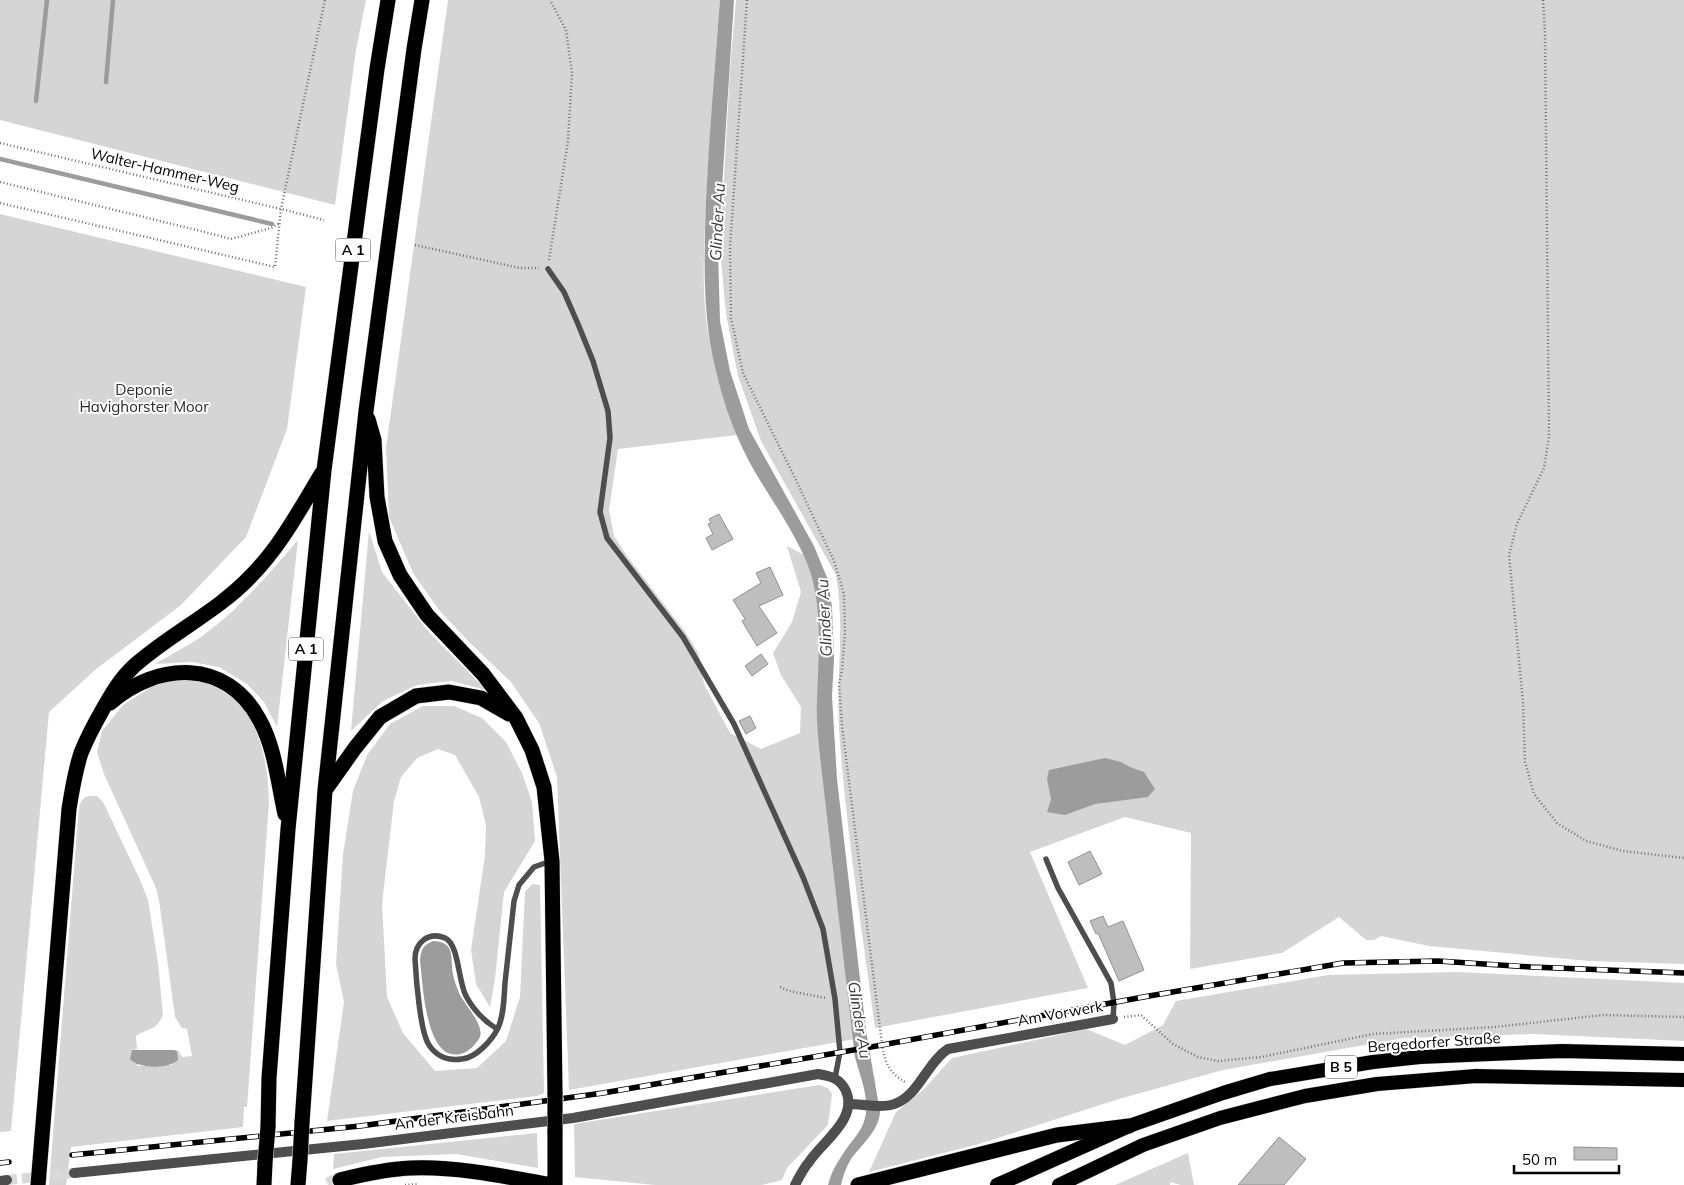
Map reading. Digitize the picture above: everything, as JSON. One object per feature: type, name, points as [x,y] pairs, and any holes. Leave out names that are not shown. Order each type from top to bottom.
[{"type":"highway","name":"A 1","points":[[264,1185],[269,1078],[288,829],[324,470],[377,69],[388,0]]},
{"type":"highway","name":"A 1","points":[[298,1185],[325,790],[366,411],[422,0]]},
{"type":"highway","points":[[340,1180],[381,1170],[422,1168],[452,1170],[554,1185],[555,1166],[552,861],[544,787],[532,750],[516,718],[483,674],[427,615],[400,575],[385,542],[377,497],[374,440],[366,411]]},
{"type":"highway","points":[[38,1185],[69,809],[72,788],[81,754],[112,692],[122,678],[136,665],[227,599],[251,577],[271,555],[324,470]]},
{"type":"highway","points":[[103,709],[127,690],[143,681],[158,676],[189,672],[217,678],[230,686],[243,696],[251,706],[265,730],[288,829]]},
{"type":"highway","points":[[325,790],[380,717],[416,696],[449,692],[480,698],[516,718]]},
{"type":"highway","name":"Bergedorfer Straße","points":[[997,1185],[1129,1126],[1223,1093],[1270,1080],[1373,1062],[1420,1057],[1562,1051],[1684,1054]]},
{"type":"highway","name":"B 5","points":[[1059,1185],[1144,1145],[1220,1118],[1305,1096],[1368,1086],[1476,1076],[1684,1080]]},
{"type":"highway","points":[[858,1185],[1057,1135],[1129,1126]]},
{"type":"street","name":"Am Vorwerk","points":[[848,1104],[882,1106],[897,1103],[908,1096],[933,1062],[948,1049],[1113,1019]]},
{"type":"street","name":"An der Kreisbahn","points":[[74,1173],[363,1144],[573,1118],[818,1074],[835,1078]]},
{"type":"street","points":[[794,1185],[809,1161],[839,1127],[847,1111],[848,1097],[843,1085],[835,1078]]},
{"type":"lane","points":[[548,269],[564,292],[578,324],[593,361],[608,411],[610,438],[600,512],[607,538],[683,637],[734,724],[804,877],[823,929],[835,999],[840,1052],[835,1078]]},
{"type":"lane","name":"Am Vorwerk","points":[[1046,859],[1058,888],[1111,983],[1114,1003],[1113,1019]]},
{"type":"lane","points":[[496,1030],[488,1024],[466,995],[460,979],[455,948],[452,942],[433,936],[422,940],[417,946],[415,957],[418,994],[428,1044],[440,1056],[450,1060],[464,1059],[478,1051],[496,1030],[503,1010],[514,900],[519,885],[534,867],[552,861]]},
{"type":"path","points":[[0,203],[276,267],[281,209],[325,0]]},
{"type":"path","points":[[415,245],[520,268],[548,269],[568,141],[572,73],[566,30],[550,0]]},
{"type":"path","points":[[747,0],[730,247],[731,318],[743,373],[834,561],[844,594],[845,632],[839,684],[841,718],[882,1044],[885,1062],[888,1067],[900,1079],[915,1088]]},
{"type":"path","points":[[1543,0],[1545,33],[1549,437],[1544,468],[1517,524],[1509,555],[1523,702],[1525,762],[1534,794],[1557,823],[1586,842],[1623,851],[1684,858]]},
{"type":"path","name":"Walter-Hammer-Weg","points":[[0,143],[324,220]]},
{"type":"path","points":[[0,182],[201,230],[231,239],[271,228],[280,223]]},
{"type":"path","points":[[780,988],[789,992],[835,999]]},
{"type":"path","points":[[1113,1019],[1141,1015],[1173,1044],[1198,1057],[1218,1062],[1261,1057],[1373,1034],[1495,1027],[1603,1015],[1684,1017]]},
{"type":"path","points":[[406,1185],[420,1183]]},
{"type":"green space","points":[[0,0],[366,0],[356,50],[335,205],[0,120]]},
{"type":"green space","points":[[448,0],[720,0],[707,182],[704,289],[706,321],[711,349],[724,398],[737,435],[618,449],[609,510],[614,536],[686,633],[699,654],[704,684],[730,733],[761,749],[800,733],[801,707],[781,675],[773,653],[792,622],[801,592],[787,546],[804,555],[821,590],[820,682],[855,1039],[569,1090],[557,777],[539,723],[511,682],[439,610],[413,573],[389,517],[386,448]]},
{"type":"green space","points":[[736,0],[1684,0],[1684,964],[1589,961],[1429,946],[1381,936],[1374,940],[1366,940],[1339,917],[1282,953],[1190,969],[1191,833],[1125,817],[1030,852],[1088,988],[875,1028],[842,767],[838,711],[840,613],[836,575],[761,441],[738,376],[726,314],[720,249]]},
{"type":"green space","name":"Deponie Havighorster Moor","points":[[0,214],[306,287],[287,429],[246,537],[181,605],[95,670],[49,712],[11,1131],[0,1132]]},
{"type":"green space","points":[[369,531],[382,572],[428,631],[486,690],[452,681],[417,685],[383,701],[351,731]]},
{"type":"green space","points":[[298,540],[277,727],[264,702],[247,684],[219,667],[192,662],[155,664],[195,641],[224,619],[250,594]]},
{"type":"green space","points":[[186,679],[209,684],[227,694],[241,707],[252,722],[260,740],[268,780],[269,802],[247,1107],[244,1107],[243,1127],[71,1147],[66,1185],[49,1185],[79,807],[83,799],[88,796],[97,796],[103,802],[148,900],[158,963],[163,1015],[155,1027],[136,1036],[137,1049],[132,1050],[138,1066],[171,1065],[176,1062],[178,1050],[182,1057],[192,1056],[187,1029],[182,1028],[175,1017],[156,888],[104,774],[97,752],[102,731],[123,705],[153,686]]},
{"type":"green space","points":[[423,706],[454,706],[482,718],[506,742],[522,773],[532,802],[535,841],[504,892],[495,979],[490,1007],[476,984],[471,950],[485,855],[486,825],[479,797],[455,755],[438,749],[417,758],[401,777],[394,801],[382,904],[387,997],[403,1033],[435,1071],[477,1068],[506,1041],[520,997],[525,892],[532,884],[540,885],[544,1093],[537,1096],[327,1121],[344,1002],[336,964],[343,854],[353,791],[367,755],[390,724]]},
{"type":"green space","points":[[1457,972],[1684,983],[1684,1041],[1534,1034],[1404,1038],[1223,1070],[1119,1099],[979,1144],[869,1172],[896,1112],[924,1089],[952,1058],[1086,1029],[1125,1045],[1163,1025],[1176,1001],[1328,975]]},
{"type":"green space","points":[[819,1085],[828,1088],[832,1094],[828,1125],[787,1168],[782,1180],[762,1185],[655,1185],[575,1177],[574,1124]]},
{"type":"green space","points":[[537,1133],[538,1168],[456,1154],[382,1157],[333,1169],[334,1154]]},
{"type":"green space","points":[[1188,1153],[1194,1185],[1181,1185],[1170,1182],[1170,1185],[1115,1185]]},
{"type":"water","name":"Glinder Au","points":[[720,0],[734,0],[718,250],[720,321],[730,371],[749,429],[814,546],[828,580],[832,607],[834,659],[832,696],[837,779],[866,1031],[880,1112],[873,1132],[849,1162],[841,1185],[828,1185],[836,1165],[861,1128],[865,1118],[866,1103],[864,1088],[855,1057],[819,748],[817,713],[819,638],[815,590],[801,549],[748,460],[737,436],[719,384],[708,329],[705,287],[706,201]]},
{"type":"water","points":[[1105,758],[1121,762],[1144,772],[1155,789],[1148,797],[1095,804],[1065,815],[1047,812],[1051,799],[1047,779],[1049,770]]},
{"type":"water","points":[[433,941],[440,942],[449,947],[453,977],[459,993],[479,1026],[479,1039],[469,1050],[460,1054],[448,1053],[439,1046],[428,1018],[420,961],[423,949]]},
{"type":"water","points":[[132,1050],[174,1050],[177,1051],[178,1060],[168,1065],[154,1067],[140,1065],[130,1059]]},
{"type":"building","points":[[719,514],[733,539],[712,550],[706,538],[713,534],[708,524],[711,523],[709,519]]},
{"type":"building","points":[[770,567],[783,595],[759,606],[777,633],[757,646],[742,621],[745,619],[733,600],[761,583],[756,573]]},
{"type":"building","points":[[761,654],[768,664],[752,676],[745,666]]},
{"type":"building","points":[[750,716],[756,728],[746,734],[739,721]]},
{"type":"building","points":[[1090,851],[1102,874],[1079,885],[1068,862]]},
{"type":"building","points":[[1103,916],[1108,927],[1123,921],[1144,970],[1119,981],[1098,933],[1096,934],[1090,921]]},
{"type":"building","points":[[1279,1137],[1306,1159],[1284,1185],[1238,1185]]},
{"type":"building","points":[[1574,1147],[1617,1148],[1617,1160],[1574,1160]]},
{"type":"waterway","points":[[36,101],[47,0]]},
{"type":"waterway","points":[[106,82],[113,0]]},
{"type":"waterway","points":[[0,159],[272,224]]},
{"type":"tunnel","points":[[7,1180],[74,1173]]},
{"type":"tunnel","points":[[328,1185],[340,1180]]},
{"type":"railway","points":[[72,1155],[360,1126],[603,1093],[1343,963],[1438,961],[1684,973]]},
{"type":"railway","points":[[0,1163],[9,1162]]}]
